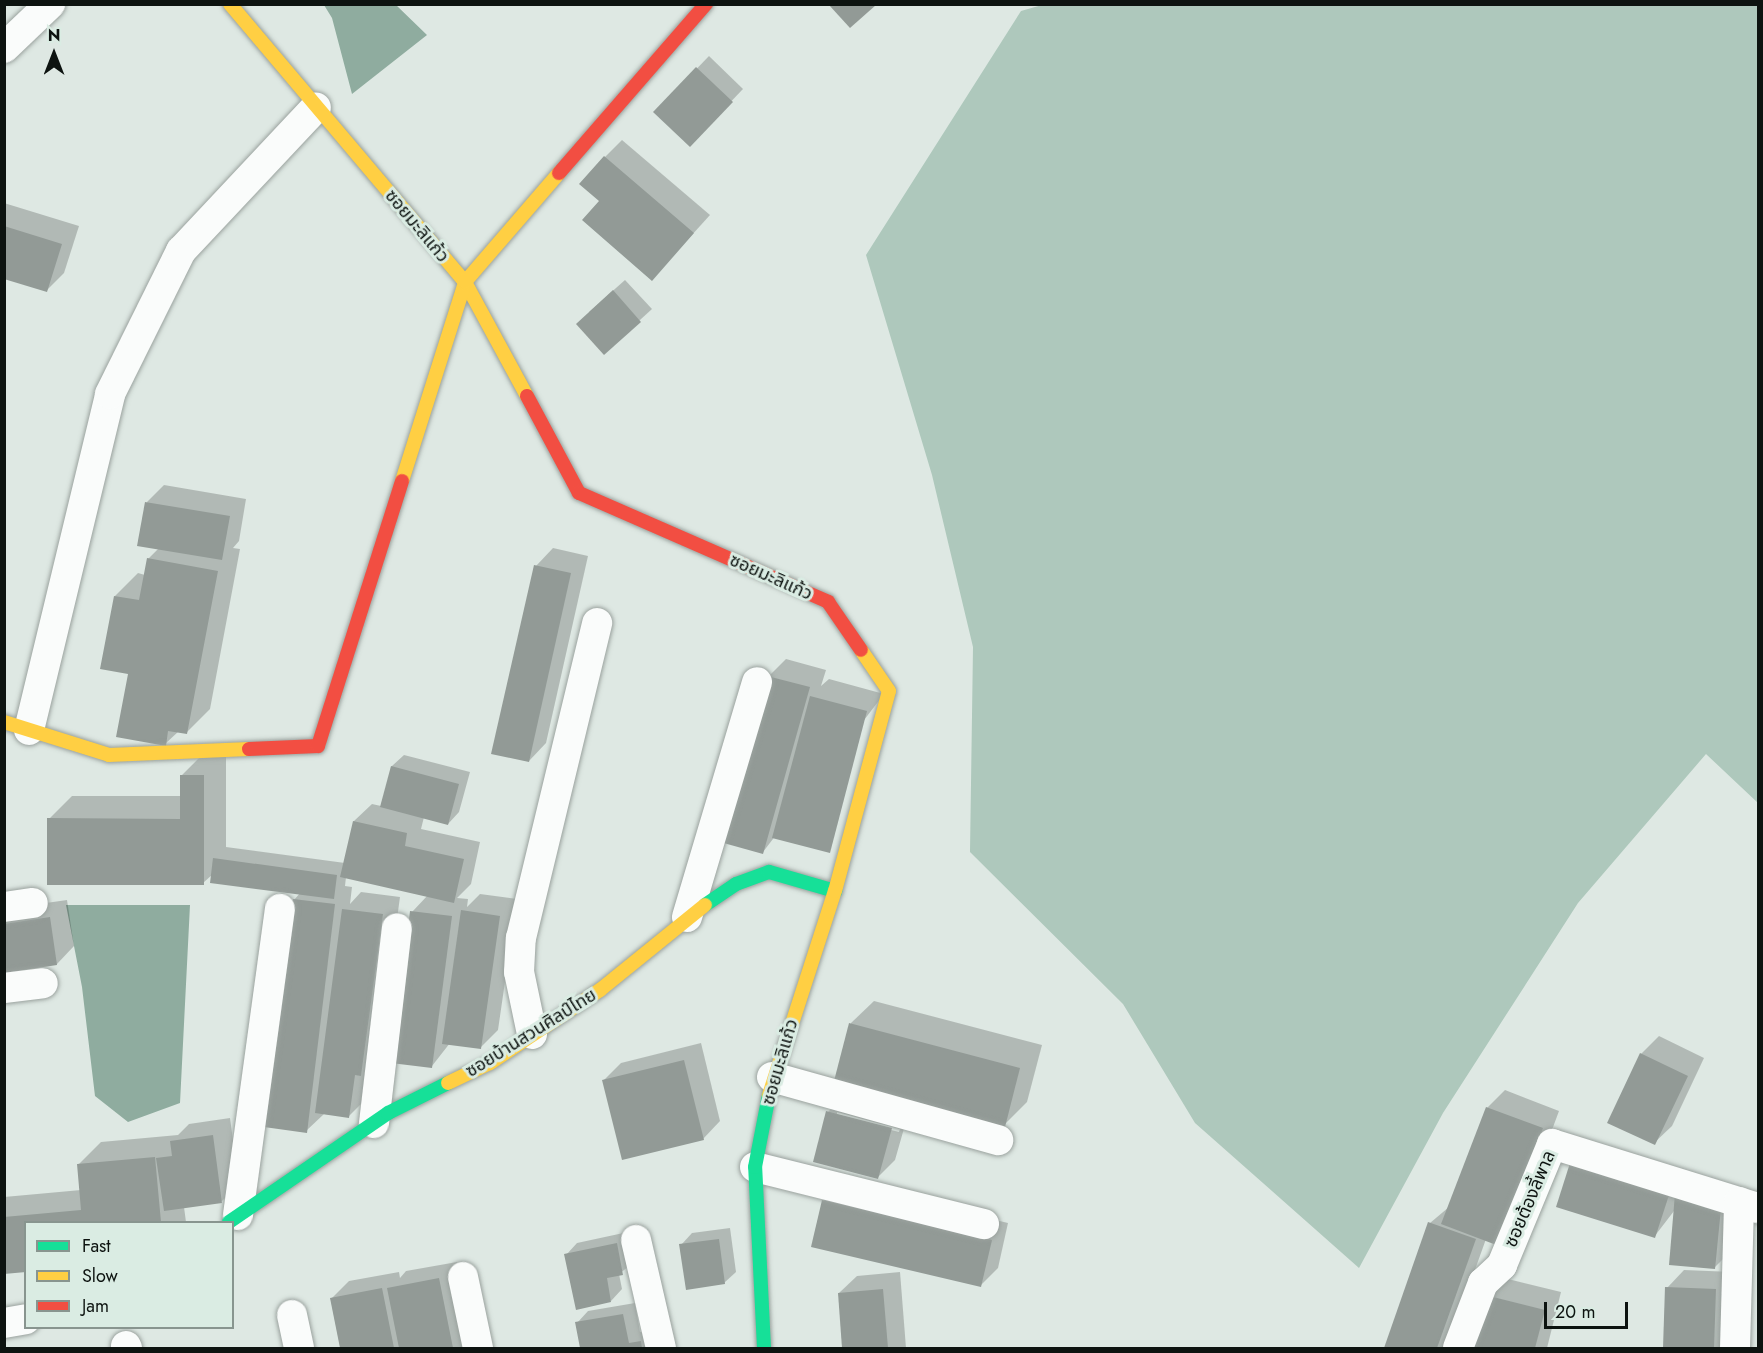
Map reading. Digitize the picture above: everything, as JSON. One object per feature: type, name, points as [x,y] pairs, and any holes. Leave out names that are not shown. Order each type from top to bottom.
[{"type":"street","points":[[4,48],[50,4]]},
{"type":"street","name":"ซอยมะลิแก้ว","points":[[230,4],[465,282],[579,493],[828,602],[889,691],[835,891],[772,1077],[755,1167],[764,1348]]},
{"type":"street","points":[[316,107],[181,251],[110,394],[17,726],[109,755],[318,746],[465,282],[706,4]]},
{"type":"street","points":[[532,1034],[519,972],[524,915],[597,623]]},
{"type":"street","points":[[687,917],[757,682]]},
{"type":"street","name":"ซอยบ้านสวนศิลป์ไทย","points":[[234,1219],[374,1123],[490,1063],[600,990],[687,917],[736,884],[769,872],[835,891]]},
{"type":"street","points":[[234,1219],[280,909]]},
{"type":"street","points":[[374,1123],[397,928]]},
{"type":"street","points":[[4,988],[43,983]]},
{"type":"street","points":[[772,1077],[998,1140]]},
{"type":"street","name":"ซอยต้องลี้พาล","points":[[1458,1348],[1483,1282],[1502,1265],[1552,1144],[1749,1205]]},
{"type":"street","points":[[755,1167],[984,1224]]},
{"type":"street","points":[[1735,1348],[1749,1205]]},
{"type":"street","points":[[636,1240],[662,1348]]},
{"type":"street","points":[[463,1277],[478,1348]]},
{"type":"street","points":[[292,1315],[299,1348]]},
{"type":"street","points":[[4,1323],[24,1319]]},
{"type":"shaded area","points":[[324,5],[396,5],[427,35],[352,94],[332,18]]},
{"type":"shaded area","points":[[1042,5],[1758,5],[1758,803],[1706,754],[1578,903],[1443,1113],[1359,1268],[1195,1123],[1123,1004],[970,852],[973,647],[932,475],[866,255],[1021,11]]},
{"type":"shaded area","points":[[66,905],[190,905],[180,1103],[128,1122],[95,1096],[82,987]]},
{"type":"building","points":[[829,5],[876,5],[850,28]]},
{"type":"building","points":[[696,67],[733,102],[690,147],[653,112]]},
{"type":"building","points":[[604,156],[694,233],[652,281],[582,220],[599,201],[579,184]]},
{"type":"building","points":[[4,226],[62,244],[47,292],[4,279]]},
{"type":"building","points":[[613,290],[641,322],[604,355],[576,324]]},
{"type":"building","points":[[145,502],[230,516],[222,560],[137,546]]},
{"type":"building","points":[[147,558],[218,571],[187,734],[168,731],[166,746],[116,737],[128,674],[100,669],[114,596],[139,600]]},
{"type":"building","points":[[534,565],[571,573],[529,762],[491,754]]},
{"type":"building","points":[[767,676],[810,687],[763,854],[720,842]]},
{"type":"building","points":[[810,696],[867,711],[830,853],[772,838]]},
{"type":"building","points":[[391,766],[459,784],[448,825],[380,807]]},
{"type":"building","points":[[180,775],[204,775],[204,885],[47,885],[47,818],[180,819]]},
{"type":"building","points":[[353,821],[407,833],[405,846],[464,859],[454,903],[340,877]]},
{"type":"building","points":[[213,858],[337,875],[334,899],[210,883]]},
{"type":"building","points":[[293,899],[335,904],[307,1133],[264,1127]]},
{"type":"building","points":[[342,909],[383,914],[361,1076],[355,1075],[349,1118],[315,1113]]},
{"type":"building","points":[[461,910],[500,916],[481,1049],[442,1044]]},
{"type":"building","points":[[410,911],[452,916],[432,1068],[391,1063]]},
{"type":"building","points":[[50,917],[57,965],[4,973],[4,924]]},
{"type":"building","points":[[849,1023],[1020,1068],[1005,1127],[834,1081]]},
{"type":"building","points":[[1640,1053],[1688,1076],[1655,1145],[1607,1123]]},
{"type":"building","points":[[684,1060],[704,1140],[622,1160],[602,1080]]},
{"type":"building","points":[[1486,1107],[1543,1128],[1499,1246],[1441,1224]]},
{"type":"building","points":[[826,1111],[892,1128],[878,1179],[813,1162]]},
{"type":"building","points":[[213,1135],[222,1203],[164,1211],[156,1158],[172,1156],[170,1141]]},
{"type":"building","points":[[155,1157],[161,1221],[24,1221],[24,1272],[4,1274],[4,1217],[81,1210],[77,1164]]},
{"type":"building","points":[[1570,1163],[1669,1195],[1655,1238],[1556,1207]]},
{"type":"building","points":[[1675,1194],[1722,1198],[1715,1269],[1669,1265]]},
{"type":"building","points":[[822,1200],[992,1240],[981,1287],[811,1247]]},
{"type":"building","points":[[1428,1222],[1476,1239],[1437,1348],[1384,1348]]},
{"type":"building","points":[[719,1239],[725,1284],[686,1290],[679,1244]]},
{"type":"building","points":[[617,1243],[623,1275],[607,1278],[611,1302],[576,1310],[564,1254]]},
{"type":"building","points":[[439,1278],[453,1348],[399,1348],[387,1288]]},
{"type":"building","points":[[1665,1287],[1716,1289],[1714,1348],[1663,1348]]},
{"type":"building","points":[[382,1288],[394,1348],[340,1348],[330,1298]]},
{"type":"building","points":[[883,1289],[888,1348],[842,1348],[838,1293]]},
{"type":"building","points":[[1485,1295],[1545,1310],[1535,1348],[1472,1348]]},
{"type":"building","points":[[623,1314],[629,1343],[641,1341],[642,1348],[580,1348],[575,1322]]},
{"type":"traffic: fast","points":[[705,905],[736,884],[769,872],[835,891]]},
{"type":"traffic: fast","points":[[230,1221],[388,1113],[448,1083]]},
{"type":"traffic: fast","points":[[764,1348],[755,1167],[769,1095]]},
{"type":"traffic: slow","points":[[230,4],[465,282],[527,396]]},
{"type":"traffic: slow","points":[[402,481],[465,282],[559,173]]},
{"type":"traffic: slow","points":[[769,1095],[835,891],[889,691],[861,650]]},
{"type":"traffic: slow","points":[[4,722],[109,755],[249,749]]},
{"type":"traffic: slow","points":[[448,1083],[490,1063],[600,990],[705,905]]},
{"type":"traffic: jam","points":[[559,173],[706,4]]},
{"type":"traffic: jam","points":[[527,396],[579,493],[828,602],[861,650]]},
{"type":"traffic: jam","points":[[249,749],[318,746],[402,481]]}]
